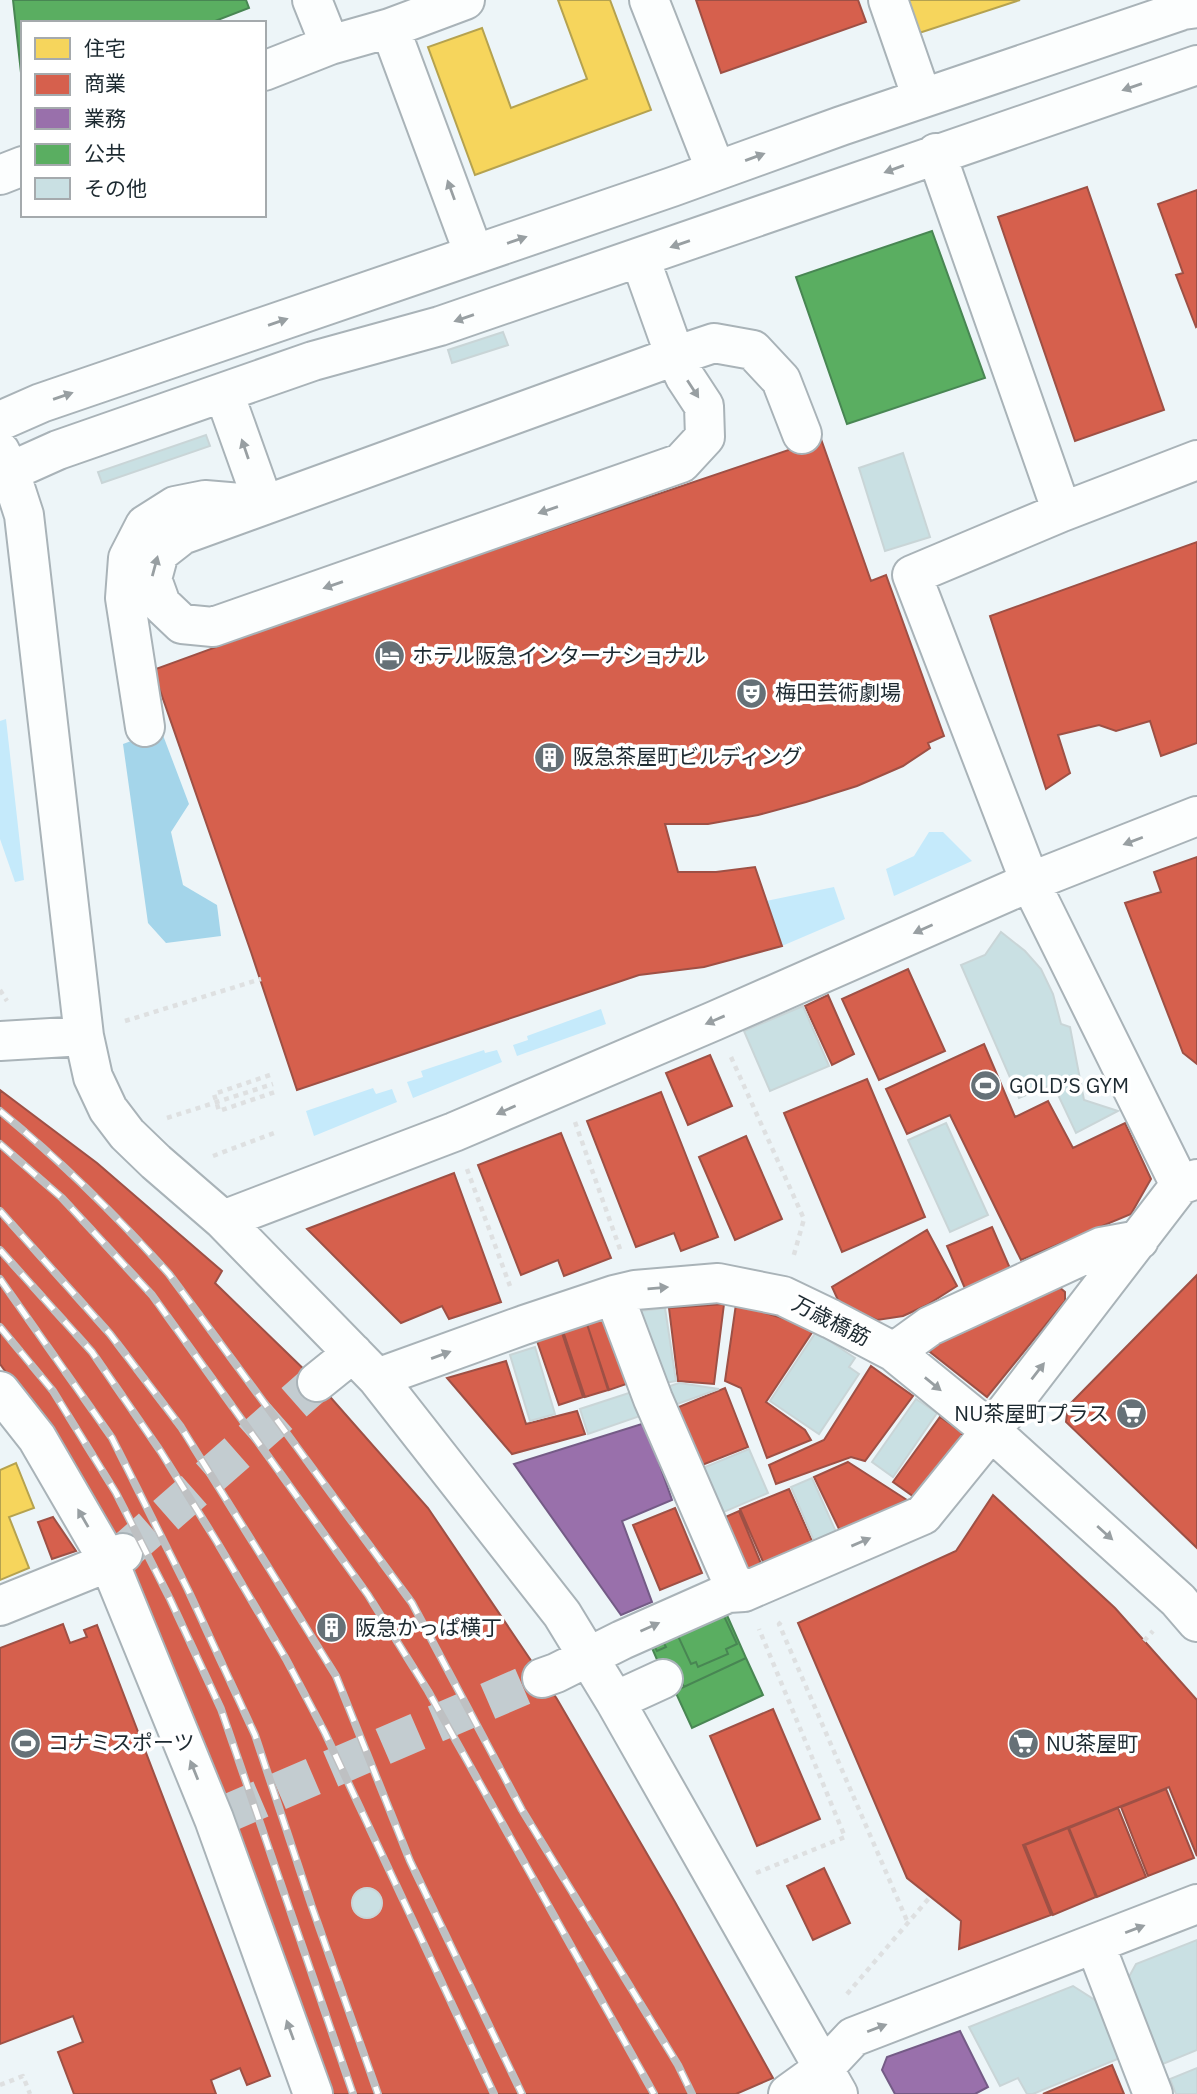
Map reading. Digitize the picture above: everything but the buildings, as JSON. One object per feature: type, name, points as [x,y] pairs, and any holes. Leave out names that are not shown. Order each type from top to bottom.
[{"type":"street","points":[[312,0],[330,45]]},
{"type":"street","points":[[266,70],[330,45],[390,28],[466,0]]},
{"type":"street","points":[[649,0],[716,171]]},
{"type":"street","points":[[888,0],[922,98]]},
{"type":"street","points":[[0,421],[41,403],[1186,6]]},
{"type":"street","points":[[390,28],[474,254]]},
{"type":"street","points":[[831,2081],[615,1701],[562,1614],[365,1365],[223,1220],[146,1153],[108,1109],[93,1077],[84,1036],[24,515],[3,466],[58,450],[313,361],[440,326],[1197,65]]},
{"type":"street","points":[[936,153],[1062,512]]},
{"type":"street","points":[[0,175],[21,167]]},
{"type":"street","points":[[640,258],[675,356],[704,406],[705,437],[681,463],[214,627],[182,624],[161,604],[152,579],[159,554],[182,534],[675,356],[714,343],[753,350],[781,380],[802,434]]},
{"type":"street","points":[[224,393],[264,505]]},
{"type":"street","points":[[542,1678],[728,1593],[744,1592],[923,1515],[1139,1240],[1189,1182],[1030,882],[912,575],[1062,512],[1197,460]]},
{"type":"street","points":[[145,727],[125,598],[128,558],[145,525],[175,506],[205,500],[264,505]]},
{"type":"street","points":[[223,1220],[454,1132],[1030,882],[1197,816]]},
{"type":"street","points":[[0,1041],[84,1036]]},
{"type":"street","points":[[894,1352],[930,1326],[1101,1247],[1139,1240]]},
{"type":"street","name":"万歳橋筋","points":[[317,1382],[365,1365],[524,1325],[624,1293],[718,1283],[783,1296],[894,1352],[991,1431],[1178,1600],[1197,1622]]},
{"type":"street","points":[[624,1293],[653,1399],[731,1579],[744,1592]]},
{"type":"street","points":[[0,1391],[37,1438],[116,1557],[220,1817],[313,2094]]},
{"type":"street","points":[[0,1606],[116,1557]]},
{"type":"street","points":[[615,1701],[663,1679]]},
{"type":"street","points":[[788,2094],[831,2081],[853,2037],[1197,1904]]},
{"type":"street","points":[[1095,1944],[1153,2094]]},
{"type":"path","points":[[125,1021],[261,979]]},
{"type":"path","points":[[714,1021],[804,1219],[783,1296]]},
{"type":"path","points":[[270,1075],[214,1094],[219,1111],[275,1092]]},
{"type":"path","points":[[160,1121],[273,1084]]},
{"type":"path","points":[[562,1085],[624,1293]]},
{"type":"path","points":[[454,1132],[524,1325]]},
{"type":"path","points":[[205,1158],[274,1133]]},
{"type":"path","points":[[744,1592],[845,1837],[752,1874]]},
{"type":"path","points":[[786,1613],[779,1624],[908,1923]]},
{"type":"path","points":[[842,2001],[930,1896]]},
{"type":"path","points":[[0,2085],[23,2076],[30,2094]]},
{"type":"shaded area","points":[[6,719],[24,880],[15,882],[0,839],[0,721]]},
{"type":"shaded area","points":[[161,730],[189,804],[171,832],[183,885],[217,905],[221,936],[166,943],[148,923],[123,744]]},
{"type":"shaded area","points":[[929,832],[943,832],[972,861],[894,896],[886,869],[914,856]]},
{"type":"shaded area","points":[[834,887],[845,919],[782,946],[766,901]]},
{"type":"shaded area","points":[[601,1009],[606,1024],[517,1056],[513,1045],[528,1040],[527,1036]]},
{"type":"shaded area","points":[[484,1050],[485,1053],[497,1050],[502,1062],[413,1098],[407,1082],[423,1077],[421,1071]]},
{"type":"shaded area","points":[[373,1088],[376,1094],[392,1089],[397,1102],[314,1136],[306,1111]]},
{"type":"tunnel","points":[[123,1553],[317,1382]]},
{"type":"tunnel","points":[[226,1814],[542,1678]]},
{"type":"railway","points":[[0,1111],[88,1189],[169,1274],[412,1603],[522,1810],[678,2065],[692,2094]]},
{"type":"railway","points":[[0,1144],[62,1198],[152,1295],[368,1595],[428,1691],[654,2094]]},
{"type":"railway","points":[[0,1211],[110,1334],[181,1427],[336,1676],[410,1861],[522,2094]]},
{"type":"railway","points":[[0,1250],[92,1352],[161,1452],[286,1659],[325,1733],[494,2094]]},
{"type":"railway","points":[[0,1279],[112,1438],[188,1590],[255,1735],[378,2094]]},
{"type":"railway","points":[[0,1327],[53,1391],[116,1493],[170,1599],[221,1709],[353,2094]]},
{"type":"place","name":"ホテル阪急インターナショナル","points":[[389,656]]},
{"type":"place","name":"梅田芸術劇場","points":[[752,693]]},
{"type":"place","name":"阪急茶屋町ビルディング","points":[[550,757]]},
{"type":"place","name":"GOLD’S GYM","points":[[986,1086]]},
{"type":"place","name":"NU茶屋町プラス","points":[[1132,1414]]},
{"type":"place","name":"阪急かっぱ横丁","points":[[332,1628]]},
{"type":"place","name":"コナミスポーツ","points":[[25,1743]]},
{"type":"place","name":"NU茶屋町","points":[[1023,1744]]}]
